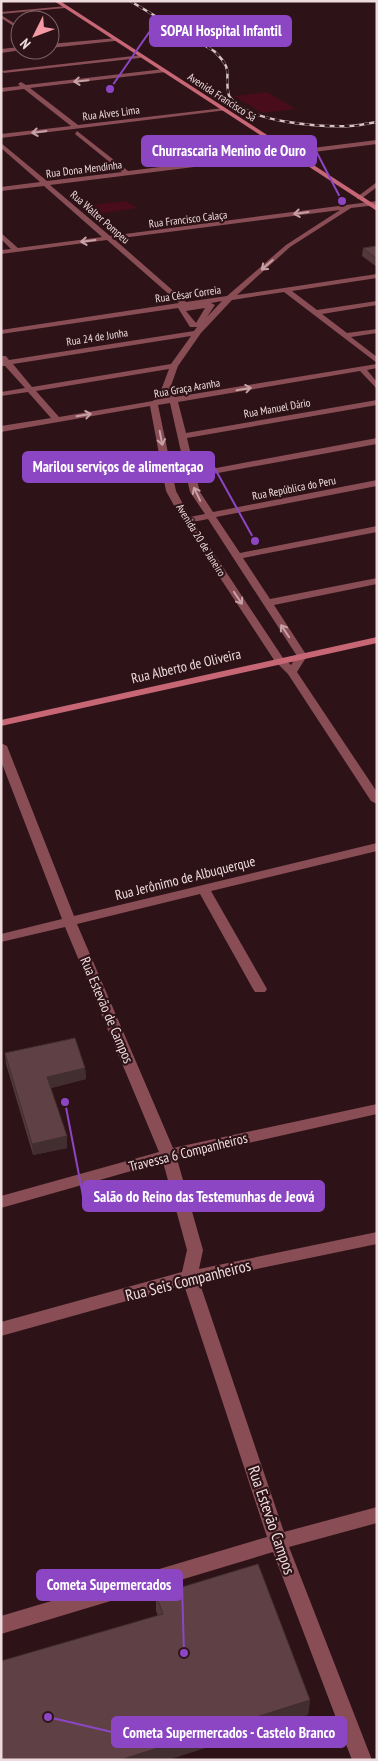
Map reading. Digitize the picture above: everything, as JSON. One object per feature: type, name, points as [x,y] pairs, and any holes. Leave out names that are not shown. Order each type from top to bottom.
[{"type":"main road","name":"Avenida Francisco Sá","points":[[56,1],[377,209]]},
{"type":"main road","name":"Rua Alberto de Oliveira","points":[[1,723],[377,640]]},
{"type":"street","points":[[1,15],[65,7]]},
{"type":"street","points":[[60,45],[115,39]]},
{"type":"street","points":[[3,70],[140,56]]},
{"type":"street","points":[[3,70],[10,76]]},
{"type":"street","points":[[1,90],[164,71]]},
{"type":"street","points":[[16,81],[128,174]]},
{"type":"street","name":"Rua Alves Lima","points":[[1,136],[77,130],[224,110]]},
{"type":"street","name":"Rua Dona Mendinha","points":[[1,190],[377,142]]},
{"type":"street","name":"Rua Walter Pompeu","points":[[1,145],[185,305]]},
{"type":"street","points":[[163,152],[150,154],[157,158],[179,155]]},
{"type":"street","points":[[359,198],[377,184]]},
{"type":"street","name":"Rua Francisco Calaça","points":[[1,252],[377,203]]},
{"type":"street","points":[[154,405],[164,394],[174,366],[197,329],[226,300],[288,246],[349,207]]},
{"type":"street","points":[[1,235],[16,250]]},
{"type":"street","name":"Rua César Correia","points":[[1,332],[377,276]]},
{"type":"street","points":[[286,290],[377,360]]},
{"type":"street","points":[[315,313],[377,304]]},
{"type":"street","name":"Rua 24 de Junha","points":[[4,363],[197,329]]},
{"type":"street","points":[[345,336],[377,331]]},
{"type":"street","points":[[1,356],[4,363],[57,420]]},
{"type":"street","points":[[1,394],[174,366]]},
{"type":"street","name":"Rua Graça Aranha","points":[[1,430],[377,366]]},
{"type":"street","points":[[362,369],[377,387]]},
{"type":"street","points":[[164,394],[174,402]]},
{"type":"street","name":"Avenida 20 de Janeiro","points":[[174,402],[195,492],[302,656]]},
{"type":"street","name":"Rua Manuel Dário","points":[[181,436],[377,402]]},
{"type":"street","name":"Avenida 20 de Janeiro","points":[[154,405],[171,491],[187,520],[280,660],[292,672],[377,801]]},
{"type":"street","points":[[191,475],[377,441]]},
{"type":"street","name":"Rua República do Peru","points":[[187,520],[377,483]]},
{"type":"street","points":[[236,557],[377,529]]},
{"type":"street","points":[[267,603],[377,581]]},
{"type":"street","points":[[292,672],[302,656]]},
{"type":"street","name":"Rua Estevão de Campos","points":[[1,746],[70,922],[168,1156],[195,1250],[189,1277]]},
{"type":"street","name":"Rua Jerônimo de Albuquerque","points":[[1,938],[377,847]]},
{"type":"street","points":[[204,888],[260,989]]},
{"type":"street","name":"Travessa 6 Companheiros","points":[[1,1202],[168,1156],[377,1108]]},
{"type":"street","name":"Rua Seis Companheiros","points":[[1,1329],[189,1277],[377,1238]]},
{"type":"street","name":"Rua Estevão Campos","points":[[189,1277],[278,1542],[362,1760]]},
{"type":"street","points":[[1,1625],[278,1542],[377,1515]]},
{"type":"shaded area","points":[[267,92],[296,109],[262,113],[234,96]]},
{"type":"shaded area","points":[[126,201],[137,208],[93,215],[82,206]]},
{"type":"building","points":[[377,246],[377,259],[363,248]]},
{"type":"building","points":[[75,1038],[85,1068],[47,1077],[67,1136],[32,1144],[5,1053]]},
{"type":"building","points":[[258,1564],[310,1700],[120,1760],[1,1760],[1,1661],[163,1614],[156,1595]]},
{"type":"railway","points":[[130,1],[214,51],[227,68],[229,96],[238,105],[251,112],[267,118],[321,126],[353,126],[377,122]]},
{"type":"place","name":"SOPAI Hospital Infantil","points":[[110,89]]},
{"type":"place","name":"Churrascaria Menino de Ouro","points":[[342,201]]},
{"type":"place","name":"Marilou serviços de alimentaçao","points":[[255,541]]},
{"type":"place","name":"Salão do Reino das Testemunhas de Jeová","points":[[65,1102]]},
{"type":"place","name":"Cometa Supermercados","points":[[184,1653]]},
{"type":"place","name":"Cometa Supermercados - Castelo Branco","points":[[48,1717]]}]
